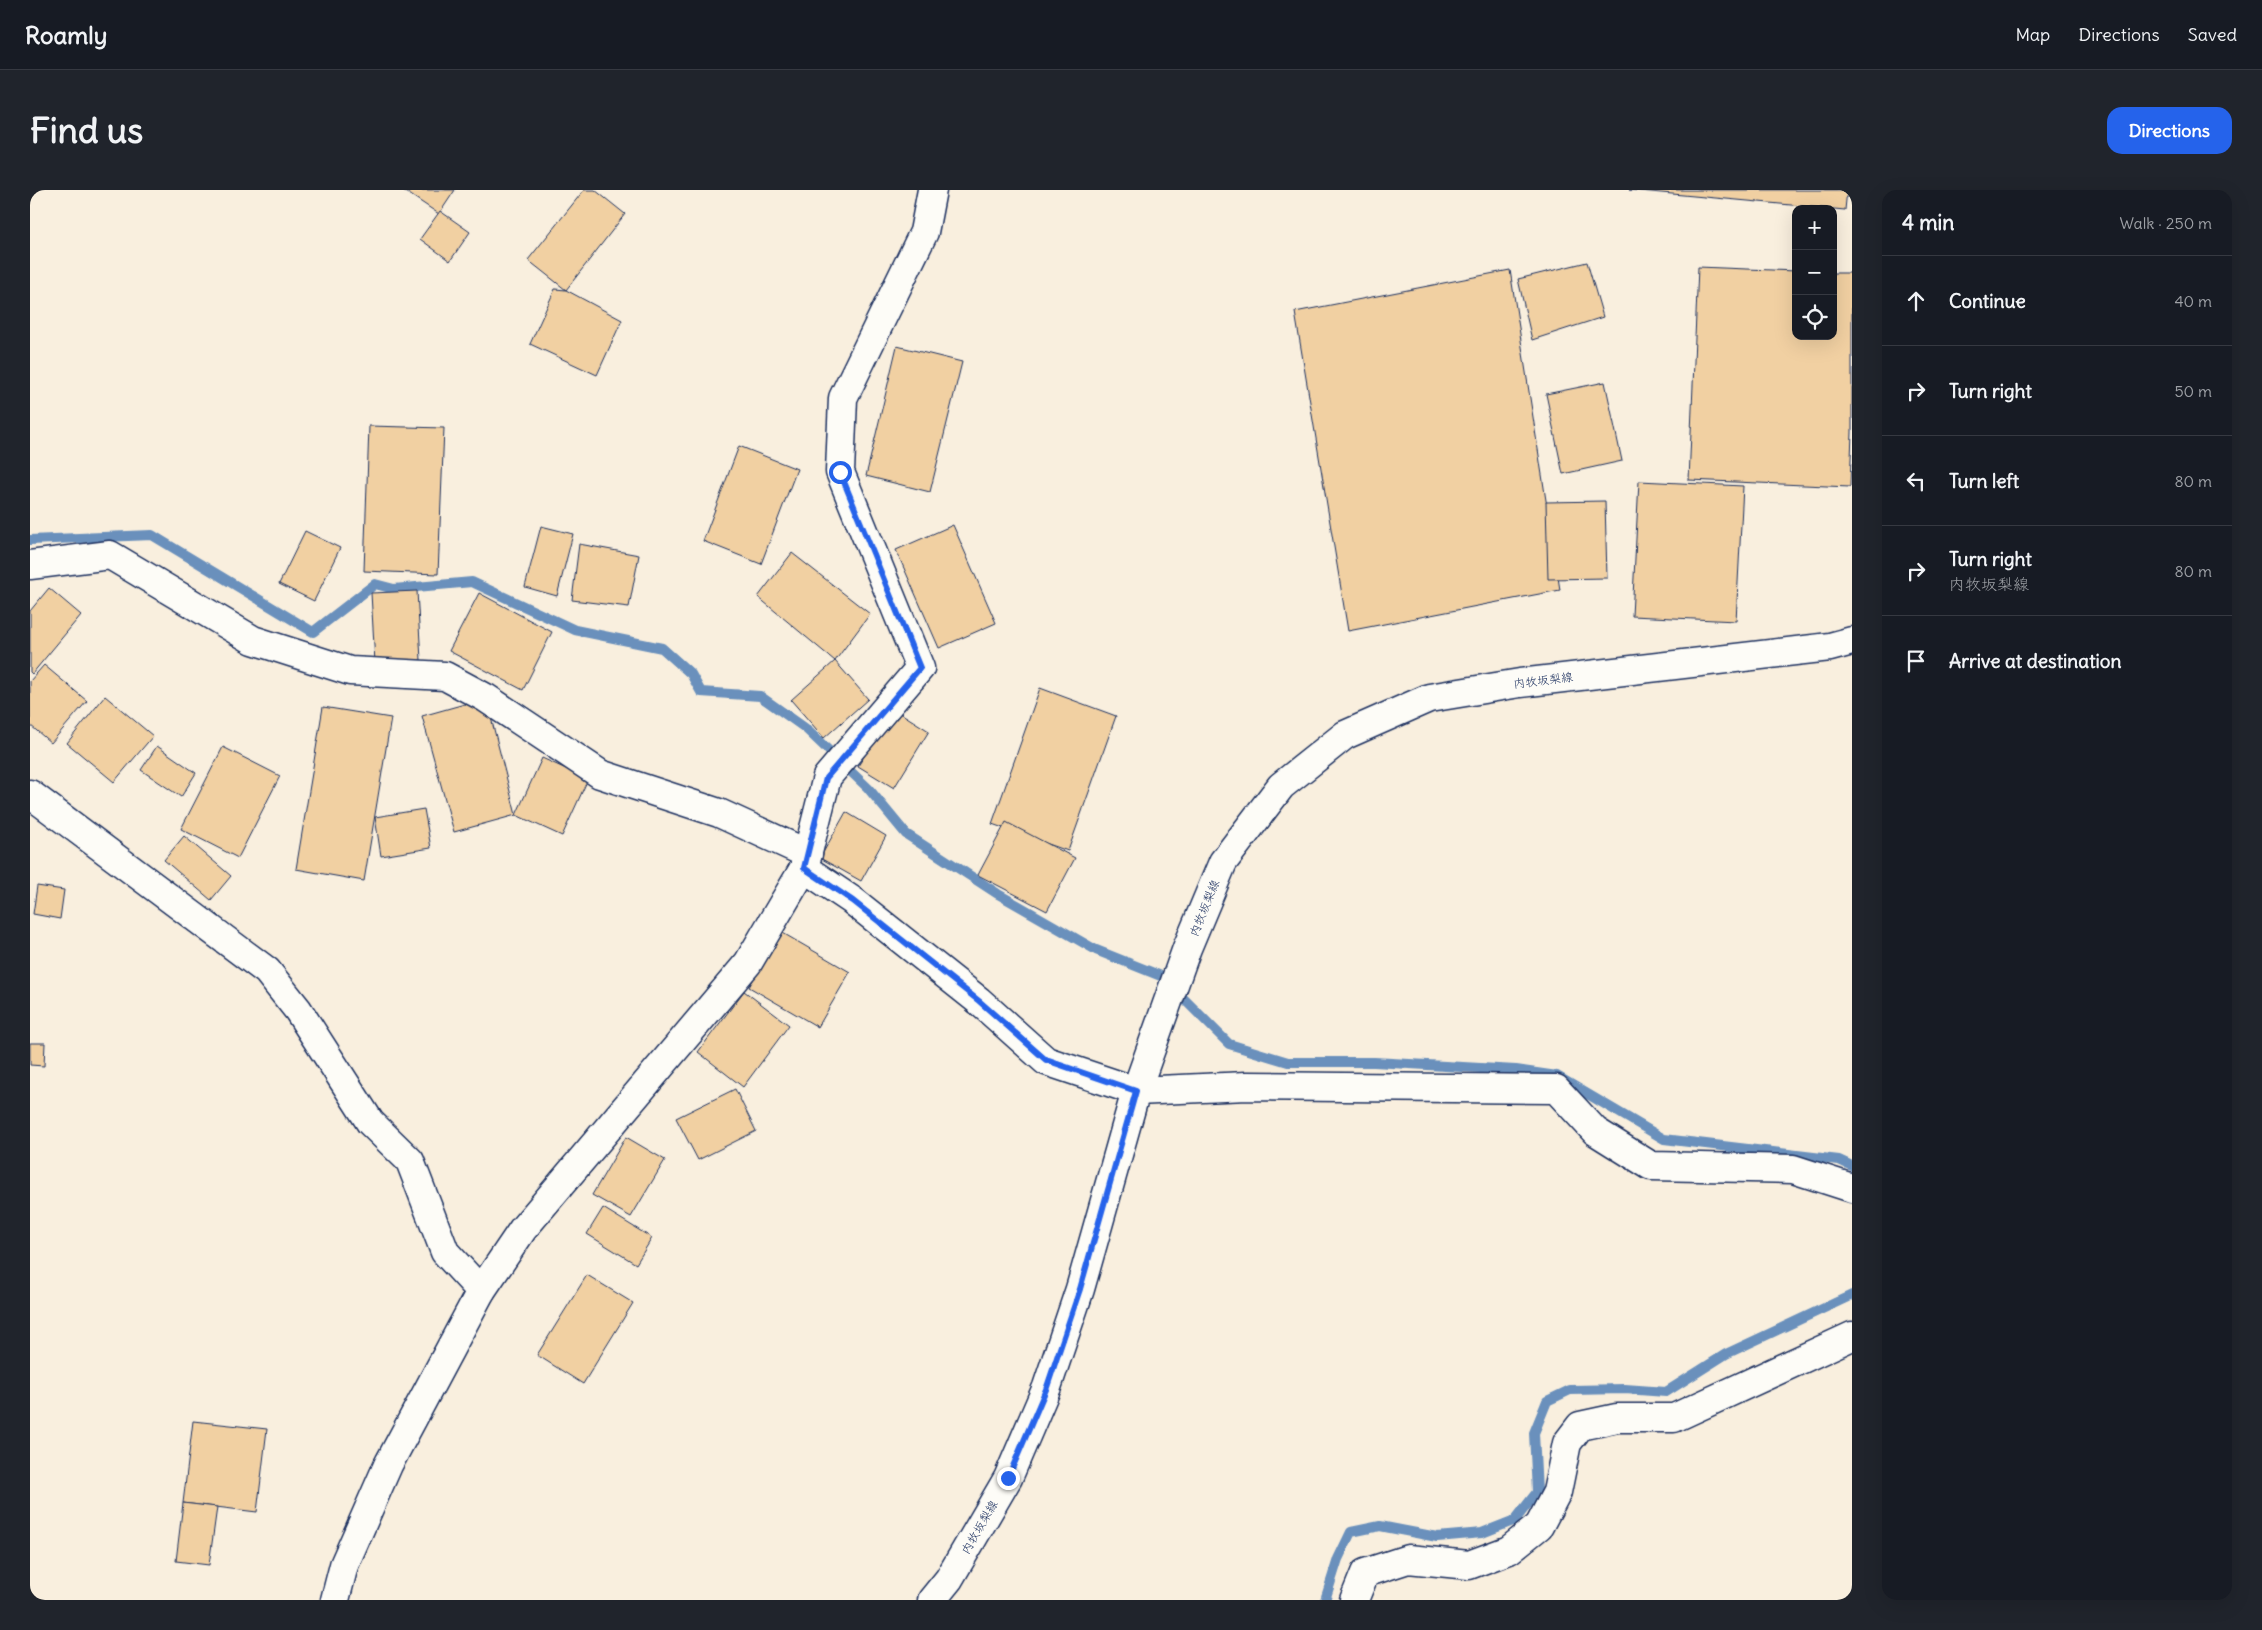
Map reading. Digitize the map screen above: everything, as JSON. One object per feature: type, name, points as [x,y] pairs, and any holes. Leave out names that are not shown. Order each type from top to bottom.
[{"type":"street","points":[[335,1600],[344,1565],[388,1465],[481,1291],[523,1229],[748,963],[806,861],[826,778],[920,668],[840,472],[844,398],[924,232],[932,190]]},
{"type":"street","points":[[30,565],[110,555],[253,640],[350,671],[445,676],[486,698],[600,774],[719,813],[806,861],[853,901],[979,1001],[1046,1060],[1136,1091],[1247,1086],[1556,1089],[1595,1131],[1651,1166],[1794,1169],[1852,1188]]},
{"type":"street","name":"内牧坂梨線","points":[[932,1600],[949,1579],[1008,1478],[1047,1387],[1080,1289],[1136,1091],[1187,948],[1223,862],[1281,786],[1344,735],[1429,698],[1520,682],[1830,647],[1852,641]]},
{"type":"street","points":[[30,794],[267,971],[298,1010],[370,1122],[410,1161],[445,1252],[481,1291]]},
{"type":"street","points":[[1354,1600],[1365,1573],[1408,1559],[1470,1565],[1509,1550],[1539,1526],[1557,1492],[1567,1443],[1580,1426],[1617,1418],[1674,1418],[1852,1336]]},
{"type":"building","points":[[403,190],[455,190],[439,214]]},
{"type":"building","points":[[584,190],[595,190],[625,214],[566,290],[528,260]]},
{"type":"building","points":[[1629,190],[1847,190],[1845,210],[1837,209],[1837,205],[1792,205]]},
{"type":"building","points":[[440,211],[470,232],[450,261],[420,239]]},
{"type":"building","points":[[1587,262],[1603,317],[1532,340],[1518,279]]},
{"type":"building","points":[[1698,267],[1792,271],[1792,340],[1837,340],[1837,273],[1852,273],[1850,487],[1689,480]]},
{"type":"building","points":[[1510,270],[1560,590],[1348,631],[1295,312]]},
{"type":"building","points":[[555,289],[566,290],[622,320],[597,375],[530,344]]},
{"type":"building","points":[[897,346],[962,362],[930,492],[866,476]]},
{"type":"building","points":[[1605,382],[1622,461],[1563,474],[1546,394]]},
{"type":"building","points":[[369,426],[444,428],[438,574],[364,571]]},
{"type":"building","points":[[739,446],[797,469],[761,564],[703,541]]},
{"type":"building","points":[[1639,481],[1743,486],[1736,621],[1632,616]]},
{"type":"building","points":[[1605,501],[1607,578],[1548,579],[1546,502]]},
{"type":"building","points":[[953,525],[996,623],[939,648],[896,550]]},
{"type":"building","points":[[541,526],[573,534],[557,596],[525,587]]},
{"type":"building","points":[[305,531],[340,548],[314,601],[279,584]]},
{"type":"building","points":[[579,544],[639,555],[629,607],[572,600]]},
{"type":"building","points":[[792,553],[870,614],[835,661],[758,597]]},
{"type":"building","points":[[49,588],[81,615],[32,674],[30,672],[30,611]]},
{"type":"building","points":[[417,591],[421,660],[375,663],[371,593]]},
{"type":"building","points":[[479,593],[552,632],[523,690],[449,651]]},
{"type":"building","points":[[835,661],[868,699],[824,738],[791,700]]},
{"type":"building","points":[[44,665],[87,701],[51,743],[30,725],[30,681]]},
{"type":"building","points":[[1040,688],[1116,716],[1068,851],[992,824]]},
{"type":"building","points":[[105,696],[153,736],[114,782],[67,743]]},
{"type":"building","points":[[486,698],[516,815],[454,832],[422,716]]},
{"type":"building","points":[[323,707],[391,718],[364,881],[296,869]]},
{"type":"building","points":[[894,709],[929,731],[894,788],[858,766]]},
{"type":"building","points":[[157,746],[196,773],[181,797],[141,770]]},
{"type":"building","points":[[223,747],[280,776],[238,858],[181,829]]},
{"type":"building","points":[[542,758],[588,779],[562,836],[516,815]]},
{"type":"building","points":[[424,809],[431,848],[381,856],[375,817]]},
{"type":"building","points":[[846,812],[886,836],[861,881],[820,858]]},
{"type":"building","points":[[1006,822],[1075,858],[1047,911],[978,875]]},
{"type":"building","points":[[184,836],[231,876],[211,900],[164,860]]},
{"type":"building","points":[[37,886],[64,890],[60,919],[33,914]]},
{"type":"building","points":[[781,932],[850,972],[818,1027],[749,987]]},
{"type":"building","points":[[744,991],[789,1025],[743,1087],[698,1052]]},
{"type":"building","points":[[30,1043],[45,1043],[44,1066],[30,1065]]},
{"type":"building","points":[[735,1089],[756,1131],[698,1160],[676,1118]]},
{"type":"building","points":[[626,1137],[665,1160],[631,1217],[592,1195]]},
{"type":"building","points":[[603,1208],[652,1238],[636,1264],[587,1234]]},
{"type":"building","points":[[587,1275],[633,1303],[583,1384],[537,1355]]},
{"type":"building","points":[[193,1421],[267,1429],[257,1512],[183,1503]]},
{"type":"building","points":[[183,1503],[217,1507],[209,1565],[176,1561]]},
{"type":"waterway","points":[[30,540],[152,535],[313,632],[375,584],[394,589],[472,582],[575,630],[662,648],[691,674],[701,692],[760,696],[805,728],[868,788],[906,834],[998,894],[1096,950],[1161,976],[1229,1044],[1288,1062],[1374,1062],[1516,1070],[1557,1076],[1664,1139],[1839,1160],[1852,1166]]},
{"type":"waterway","points":[[1325,1600],[1338,1559],[1351,1532],[1380,1526],[1437,1537],[1482,1533],[1515,1520],[1537,1492],[1534,1433],[1547,1401],[1570,1390],[1625,1389],[1666,1392],[1726,1354],[1852,1295]]},
{"type":"route","points":[[840,472],[878,561],[920,668],[826,778],[804,868],[853,901],[979,1001],[1046,1060],[1136,1091],[1080,1289],[1047,1387],[1008,1478]]}]
